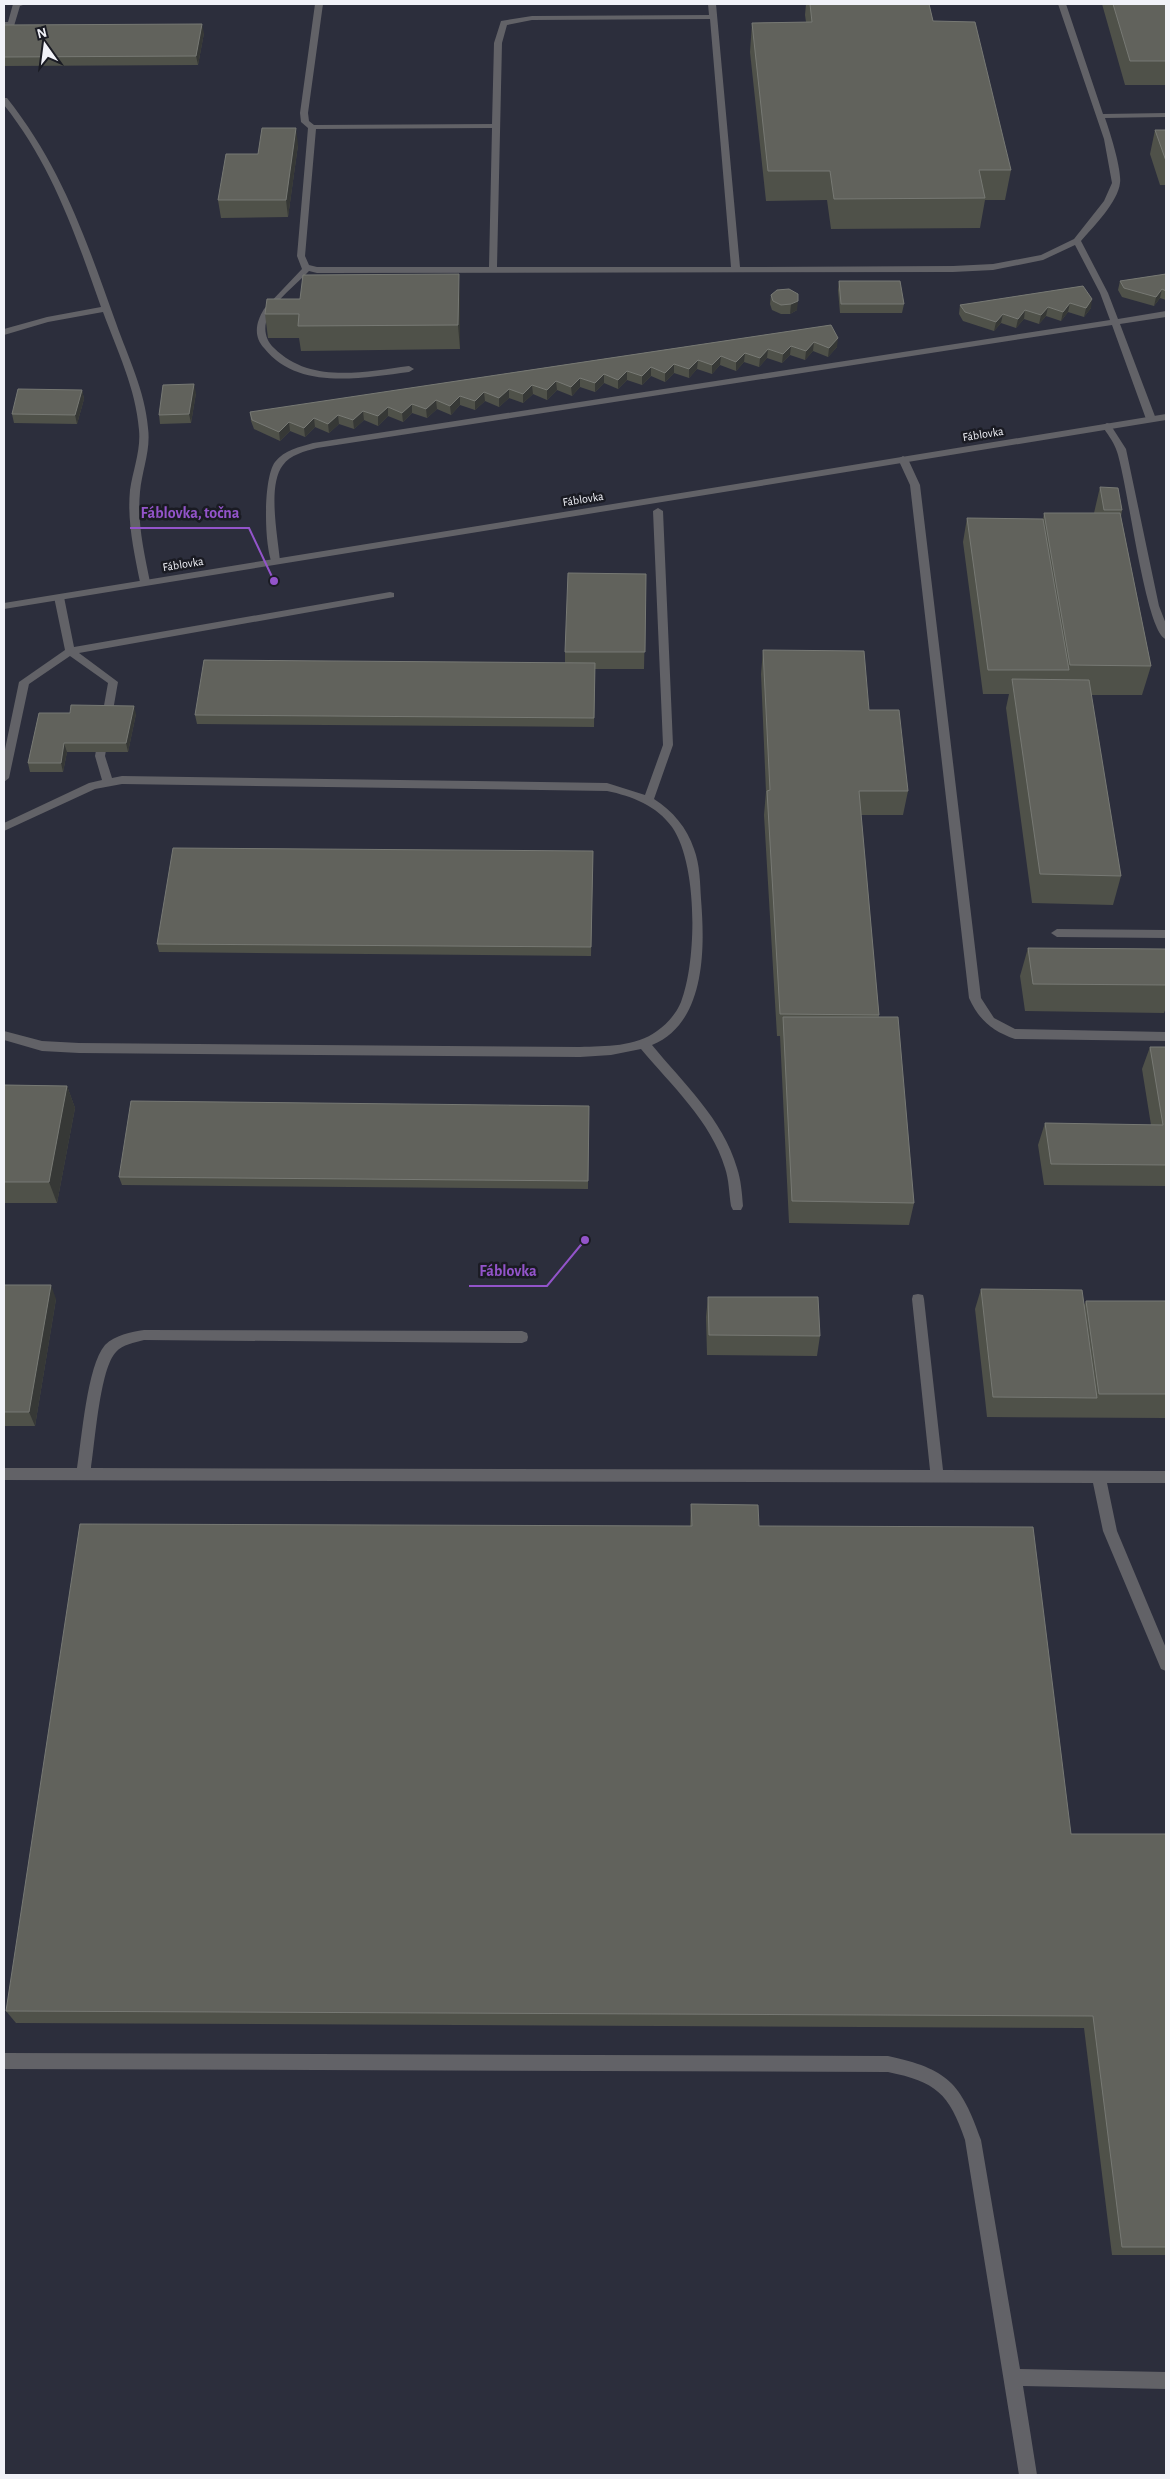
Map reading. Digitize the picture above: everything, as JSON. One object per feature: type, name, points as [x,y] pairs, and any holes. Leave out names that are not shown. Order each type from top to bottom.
[{"type":"street","points":[[4,24],[11,24],[17,4],[22,4]]},
{"type":"street","points":[[319,4],[304,113],[305,122],[312,127],[496,126]]},
{"type":"street","points":[[712,4],[736,269]]},
{"type":"street","points":[[312,127],[301,256],[302,264],[308,268],[493,270],[953,269],[994,267],[1043,257],[1077,241],[1108,202],[1116,183],[1113,159],[1062,4]]},
{"type":"street","points":[[493,270],[498,43],[504,23],[532,18],[714,16]]},
{"type":"street","points":[[4,100],[22,121],[44,154],[71,211],[138,395],[144,431],[135,491],[134,516],[145,582]]},
{"type":"street","points":[[1100,116],[1166,115]]},
{"type":"street","points":[[1077,241],[1104,293],[1151,419]]},
{"type":"street","points":[[308,268],[265,314],[260,327],[262,342],[275,357],[289,366],[308,373],[332,376],[409,369]]},
{"type":"street","points":[[4,332],[47,320],[106,309]]},
{"type":"street","points":[[275,561],[270,491],[272,476],[278,464],[291,453],[316,445],[1166,314]]},
{"type":"street","name":"Fáblovka","points":[[4,606],[1166,417]]},
{"type":"street","points":[[1107,426],[1121,449],[1154,606],[1166,636]]},
{"type":"street","points":[[903,459],[915,485],[975,998],[981,1012],[992,1023],[1014,1034],[1166,1037]]},
{"type":"street","points":[[649,799],[668,745],[658,512]]},
{"type":"street","points":[[4,778],[24,682],[70,651],[390,595]]},
{"type":"street","points":[[59,597],[70,651],[113,682],[100,756],[108,781]]},
{"type":"street","points":[[4,827],[108,781],[585,785],[622,789],[649,799],[677,823],[689,849],[694,878],[697,944],[690,992],[678,1018],[663,1034],[643,1044],[615,1050],[580,1052],[98,1048],[42,1046],[4,1036]]},
{"type":"street","points":[[1057,933],[1166,934]]},
{"type":"street","points":[[643,1044],[710,1124],[722,1143],[734,1180],[736,1206]]},
{"type":"street","points":[[918,1299],[937,1476]]},
{"type":"street","points":[[83,1474],[99,1372],[104,1357],[112,1345],[127,1338],[144,1335],[522,1336]]},
{"type":"street","points":[[4,1474],[1166,1477]]},
{"type":"street","points":[[1099,1477],[1110,1531],[1166,1664]]},
{"type":"street","points":[[4,2060],[888,2064],[913,2068],[944,2083],[963,2108],[973,2140],[1028,2475]]},
{"type":"street","points":[[1012,2376],[1166,2381]]},
{"type":"shaded area","points":[[4,4],[1166,4],[1166,2475],[4,2475]]},
{"type":"building","points":[[810,4],[929,4],[933,21],[975,22],[1011,170],[979,170],[985,198],[834,199],[830,171],[768,171],[752,23],[812,22]]},
{"type":"building","points":[[1113,4],[1166,4],[1166,61],[1130,61]]},
{"type":"building","points":[[202,24],[196,56],[4,57],[4,25]]},
{"type":"building","points":[[262,128],[296,128],[286,200],[218,200],[226,154],[258,154]]},
{"type":"building","points":[[1155,130],[1166,130],[1166,161]]},
{"type":"building","points":[[459,274],[458,325],[298,326],[299,314],[265,314],[267,299],[300,299],[303,275]]},
{"type":"building","points":[[1166,274],[1166,291],[1162,289],[1156,297],[1124,288],[1120,281]]},
{"type":"building","points":[[839,281],[900,281],[904,304],[841,304]]},
{"type":"building","points":[[1083,286],[1092,299],[1086,308],[1070,303],[1063,312],[1048,307],[1041,315],[1025,310],[1018,319],[1003,314],[996,322],[965,312],[960,305]]},
{"type":"building","points":[[789,289],[798,294],[798,301],[781,305],[773,301],[771,295],[777,290]]},
{"type":"building","points":[[831,325],[838,338],[829,348],[814,342],[806,351],[791,346],[783,354],[768,349],[760,358],[745,353],[736,362],[721,356],[712,365],[698,360],[689,369],[674,364],[665,373],[651,367],[642,376],[627,371],[618,380],[604,374],[595,383],[580,378],[571,387],[556,381],[547,390],[532,385],[523,394],[509,389],[499,398],[484,392],[475,401],[460,396],[450,406],[436,400],[426,409],[412,404],[402,413],[388,407],[378,416],[363,411],[353,420],[338,415],[328,424],[314,418],[304,428],[289,422],[279,432],[252,420],[250,412]]},
{"type":"building","points":[[194,384],[189,414],[159,415],[163,385]]},
{"type":"building","points":[[18,389],[82,390],[75,415],[12,414]]},
{"type":"building","points":[[1100,487],[1118,488],[1122,510],[1104,510]]},
{"type":"building","points":[[1044,513],[1120,513],[1151,666],[1070,665]]},
{"type":"building","points":[[967,518],[1043,519],[1069,670],[988,670]]},
{"type":"building","points":[[568,573],[646,574],[645,652],[565,652]]},
{"type":"building","points":[[763,650],[864,651],[869,710],[899,710],[908,791],[859,791],[879,1015],[780,1014],[767,791],[770,790]]},
{"type":"building","points":[[204,660],[595,663],[594,718],[195,715]]},
{"type":"building","points":[[1012,679],[1089,680],[1121,876],[1040,874]]},
{"type":"building","points":[[71,705],[134,706],[126,743],[64,743],[61,763],[28,763],[39,713],[70,713]]},
{"type":"building","points":[[173,848],[593,851],[591,947],[157,944]]},
{"type":"building","points":[[1028,948],[1166,949],[1166,985],[1033,984]]},
{"type":"building","points":[[783,1017],[898,1017],[914,1203],[792,1201]]},
{"type":"building","points":[[1150,1047],[1166,1047],[1166,1165],[1051,1164],[1045,1123],[1163,1125]]},
{"type":"building","points":[[4,1085],[67,1086],[49,1182],[4,1182]]},
{"type":"building","points":[[131,1101],[589,1106],[588,1181],[119,1177]]},
{"type":"building","points":[[4,1285],[51,1285],[29,1412],[4,1412]]},
{"type":"building","points":[[981,1289],[1082,1290],[1097,1398],[993,1397]]},
{"type":"building","points":[[708,1297],[818,1297],[820,1336],[709,1335]]},
{"type":"building","points":[[1086,1301],[1166,1301],[1166,1394],[1099,1394]]},
{"type":"building","points":[[691,1504],[758,1505],[759,1526],[1033,1527],[1071,1834],[1166,1834],[1166,2247],[1122,2247],[1093,2016],[6,2011],[80,1524],[692,1526]]},
{"type":"place","name":"Fáblovka, točna","points":[[274,581]]},
{"type":"place","name":"Fáblovka","points":[[585,1240]]}]
